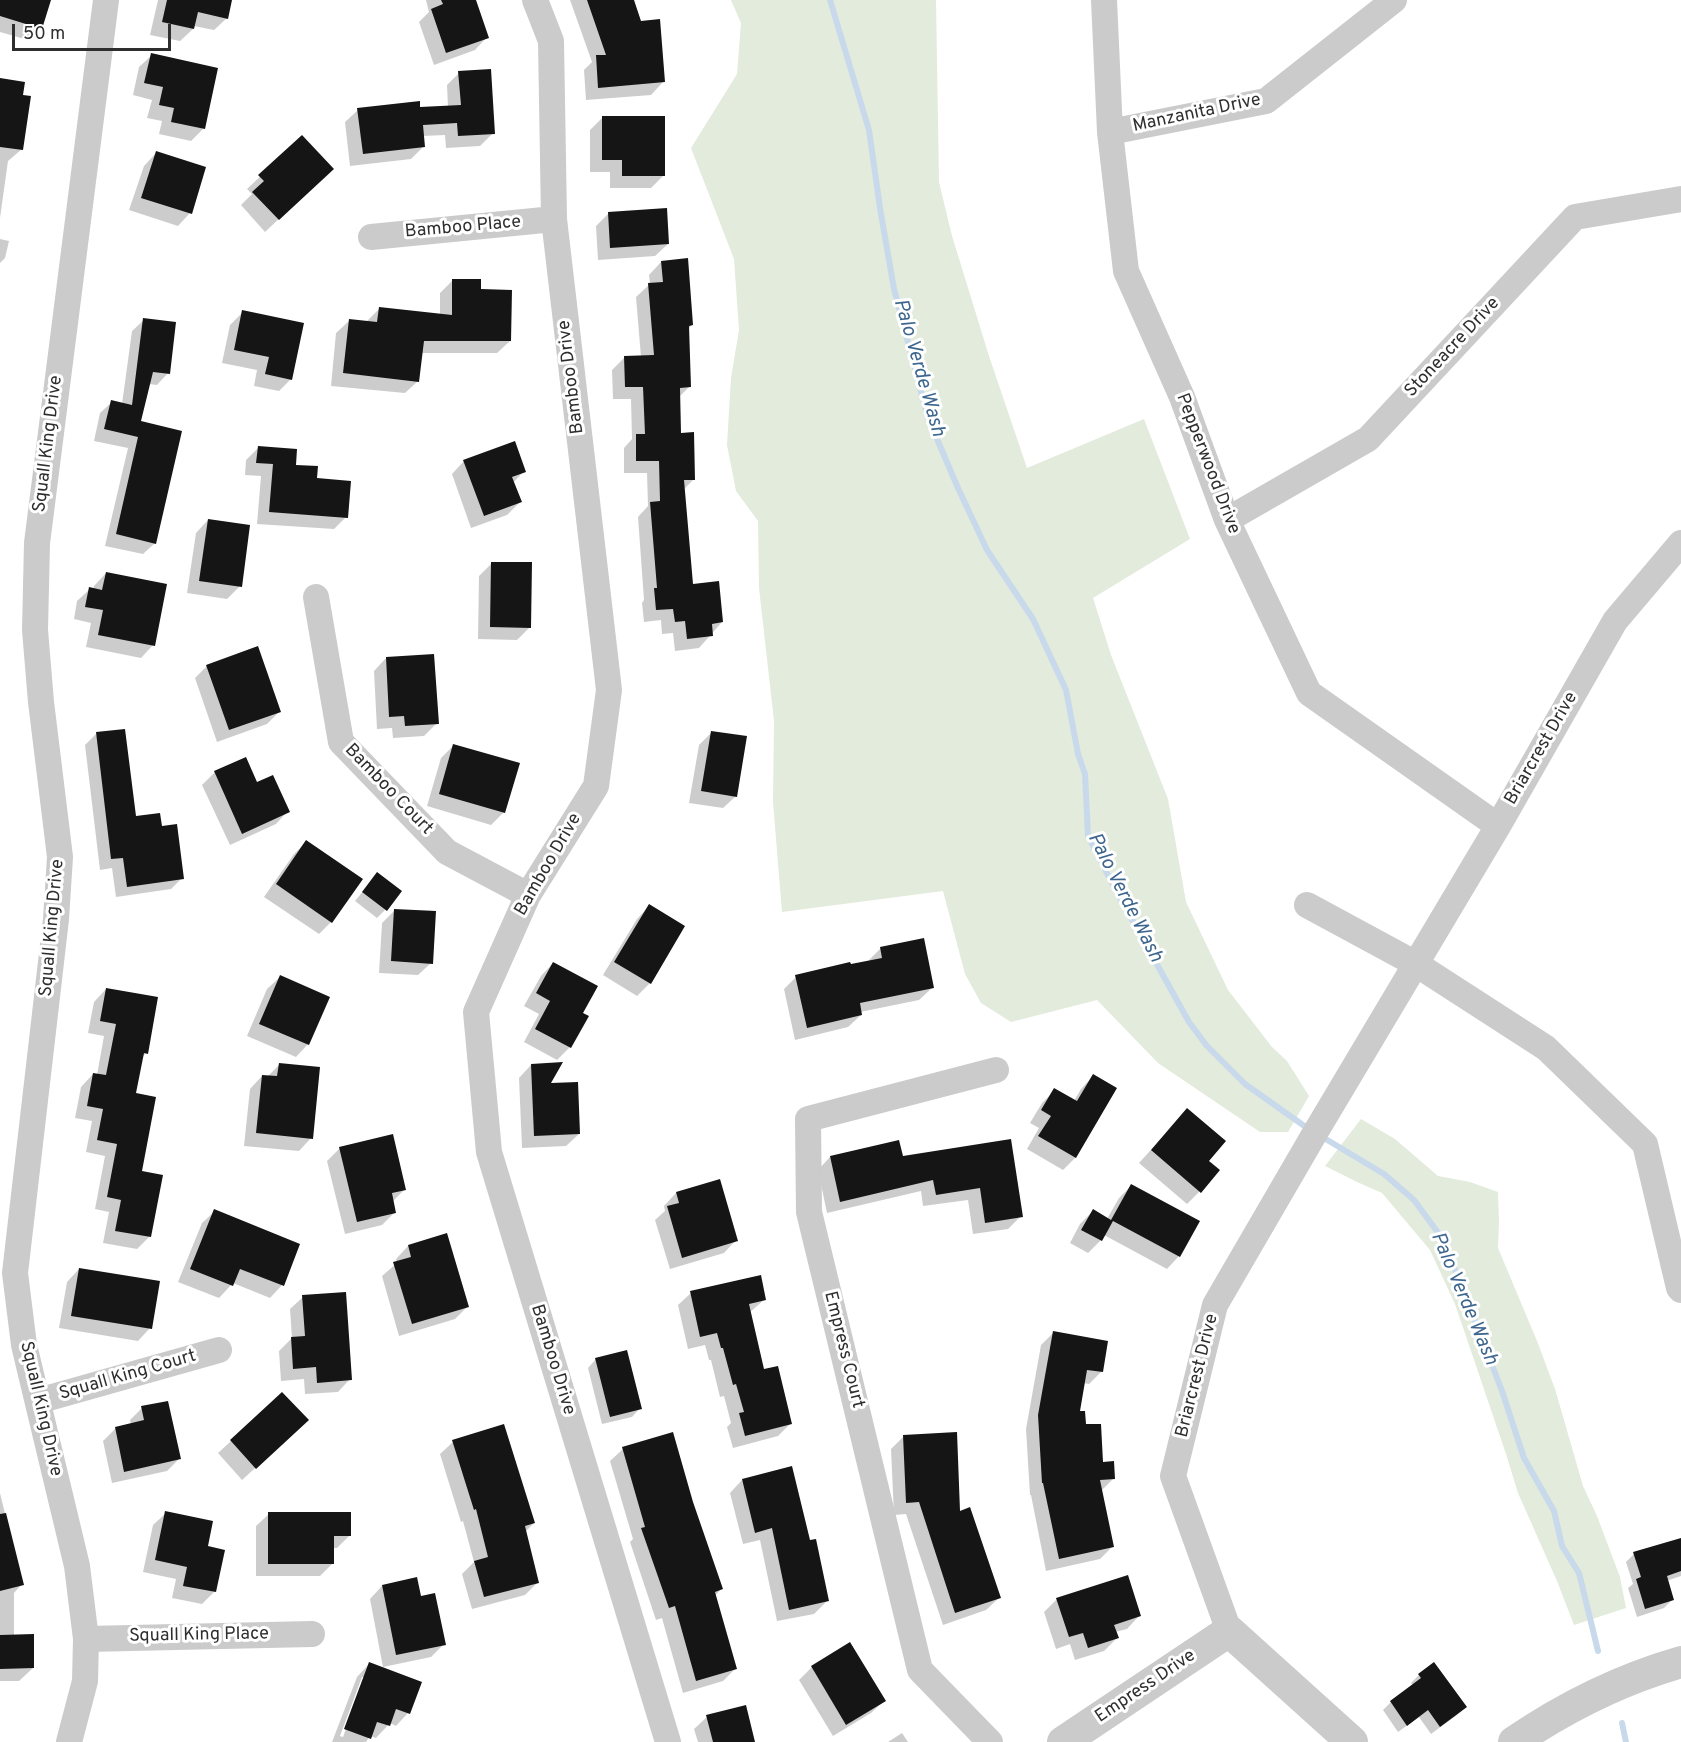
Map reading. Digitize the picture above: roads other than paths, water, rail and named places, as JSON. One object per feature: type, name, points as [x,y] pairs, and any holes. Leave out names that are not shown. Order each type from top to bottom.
[{"type":"street","name":"Squall King Drive","points":[[69,1742],[85,1682],[86,1639],[77,1566],[24,1346],[15,1274],[56,919],[60,857],[41,702],[36,640],[37,543],[106,0]]},
{"type":"street","name":"Bamboo Drive","points":[[535,0],[551,41],[554,219],[609,690],[596,786],[528,895],[476,1012],[489,1152],[668,1742]]},
{"type":"street","name":"Pepperwood Drive","points":[[1104,0],[1110,132],[1126,271],[1182,397],[1227,520],[1309,693],[1498,826]]},
{"type":"street","name":"Manzanita Drive","points":[[1110,132],[1266,101],[1394,0]]},
{"type":"street","name":"Stoneacre Drive","points":[[1227,520],[1368,439],[1575,217],[1681,199]]},
{"type":"street","name":"Bamboo Place","points":[[371,237],[554,219]]},
{"type":"street","name":"Briarcrest Drive","points":[[1352,1742],[1230,1631],[1173,1476],[1215,1305],[1498,826],[1615,621],[1681,543]]},
{"type":"street","name":"Bamboo Court","points":[[316,597],[341,742],[447,852],[528,895]]},
{"type":"street","points":[[1307,905],[1416,964],[1546,1048],[1645,1144],[1681,1290]]},
{"type":"street","name":"Empress Court","points":[[990,1742],[920,1670],[809,1212],[808,1119],[996,1070]]},
{"type":"street","name":"Squall King Court","points":[[38,1401],[219,1350]]},
{"type":"street","name":"Empress Drive","points":[[1063,1742],[1230,1631]]},
{"type":"street","name":"Squall King Place","points":[[86,1639],[312,1634]]},
{"type":"street","points":[[1514,1742],[1576,1704],[1651,1671],[1681,1662]]},
{"type":"waterway","name":"Palo Verde Wash","points":[[830,0],[869,130],[894,289],[928,418],[987,550],[1033,619],[1066,690],[1078,754],[1085,774],[1088,836],[1189,1022],[1207,1046],[1245,1084],[1310,1130]]},
{"type":"waterway","name":"Palo Verde Wash","points":[[1319,1135],[1384,1174],[1414,1200],[1439,1234],[1502,1391],[1524,1458],[1554,1511],[1562,1546],[1579,1573],[1598,1651]]},
{"type":"waterway","name":"Palo Verde Wash","points":[[1622,1723],[1626,1742]]}]
